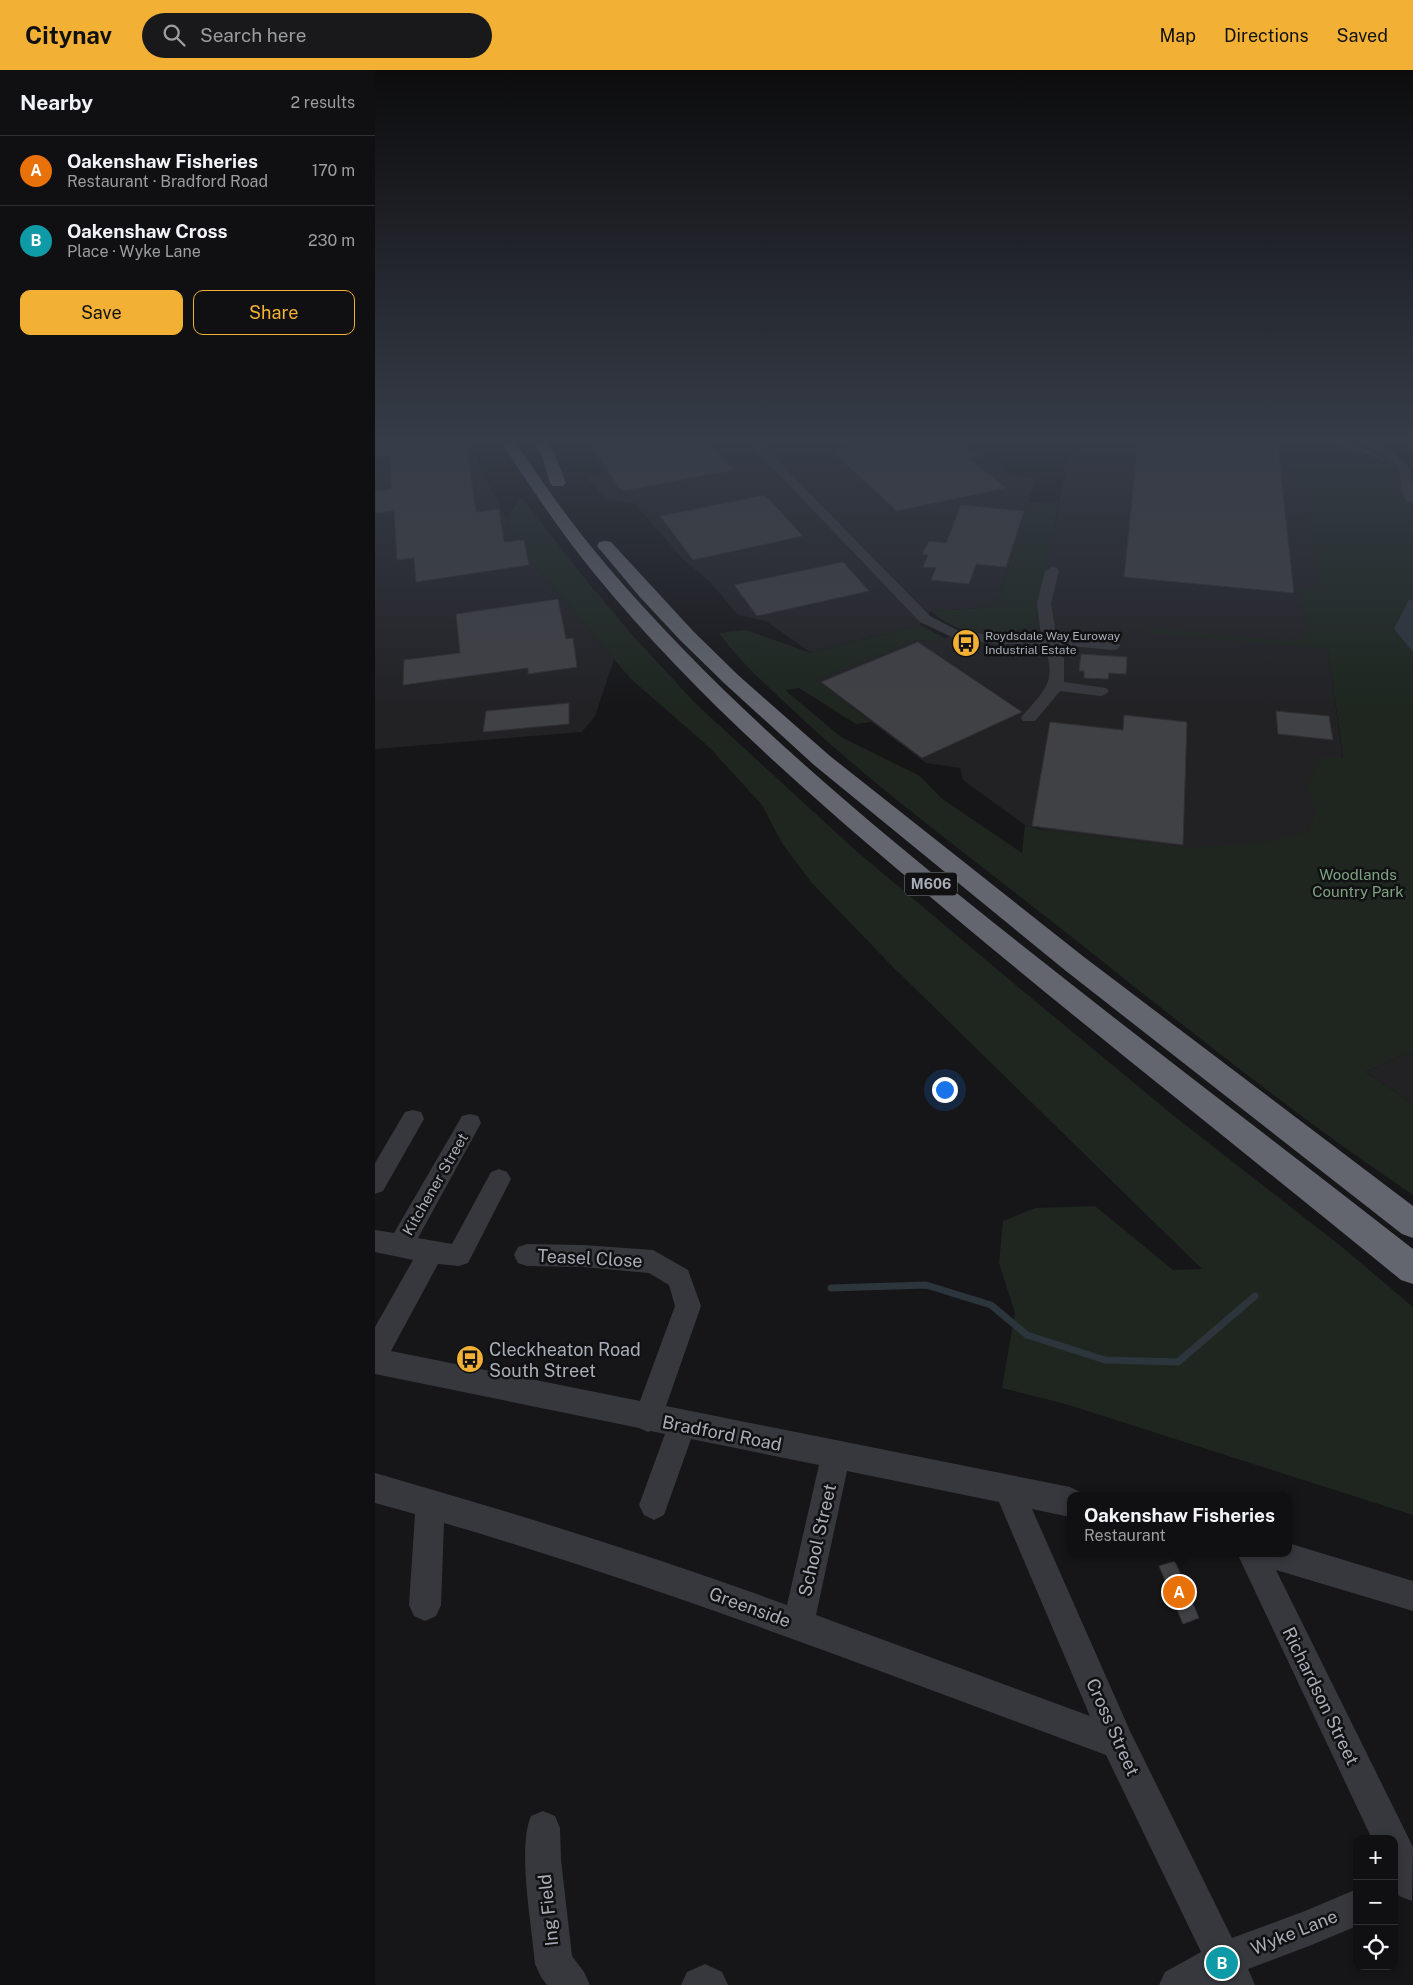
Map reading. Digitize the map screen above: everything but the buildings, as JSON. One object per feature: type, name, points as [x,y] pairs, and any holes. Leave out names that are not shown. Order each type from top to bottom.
[{"type":"highway","name":"M606","points":[[569,529],[602,571],[659,635],[719,696],[847,814],[1019,957],[1413,1269]]},
{"type":"highway","name":"M606","points":[[592,529],[620,564],[734,681],[847,783],[1047,943],[1413,1224]]},
{"type":"street","points":[[838,529],[925,619],[956,635],[999,640],[1049,640],[1113,646]]},
{"type":"street","points":[[1029,718],[1056,686],[1057,659],[1049,640],[1044,603],[1053,571]]},
{"type":"street","points":[[1056,686],[1101,691]]},
{"type":"street","points":[[375,1184],[413,1119]]},
{"type":"street","name":"Kitchener Street","points":[[400,1246],[470,1123]]},
{"type":"street","points":[[375,1241],[449,1256],[459,1255],[499,1179]]},
{"type":"street","points":[[375,1353],[431,1252]]},
{"type":"street","name":"Teasel Close","points":[[527,1255],[583,1256],[653,1262],[679,1278],[688,1306],[647,1418]]},
{"type":"street","name":"Bradford Road","points":[[375,1362],[1067,1501]]},
{"type":"street","points":[[654,1505],[682,1425]]},
{"type":"street","name":"School Street","points":[[798,1625],[836,1455]]},
{"type":"street","name":"Greenside","points":[[375,1488],[634,1566],[1119,1743]]},
{"type":"street","name":"Cross Street","points":[[1009,1490],[1119,1743],[1230,1972]]},
{"type":"street","points":[[425,1604],[430,1504]]},
{"type":"street","name":"Richardson Street","points":[[1254,1557],[1388,1835]]},
{"type":"street","points":[[1283,1557],[1413,1596]]},
{"type":"street","name":"Ing Field","points":[[543,1828],[543,1860],[554,1964],[571,1985]]},
{"type":"street","points":[[1398,1860],[1406,1885]]},
{"type":"street","name":"Wyke Lane","points":[[1178,1985],[1230,1972],[1353,1909]]},
{"type":"street","points":[[700,1985],[705,1983],[709,1985]]},
{"type":"shaded area","points":[[375,529],[511,529],[519,544],[535,566],[614,659],[595,716],[582,732],[375,749]]},
{"type":"shaded area","points":[[657,529],[1020,529],[998,602],[980,608],[931,611],[920,625],[811,653],[766,621],[738,615],[710,582],[682,558]]},
{"type":"shaded area","points":[[1054,529],[1313,529],[1351,823],[1179,864],[1025,825],[963,780],[960,768],[926,763],[815,680],[918,640],[936,642],[962,631],[997,633],[1019,631],[1036,625]]},
{"type":"shaded area","points":[[1409,599],[1413,601],[1413,652],[1394,629]]},
{"type":"shaded area","points":[[1406,1053],[1413,1053],[1413,1104],[1366,1072]]},
{"type":"green space","points":[[512,529],[547,529],[633,636],[696,704],[854,849],[1174,1116],[1342,1247],[1413,1307],[1413,1515],[1069,1405],[1002,1388],[1015,1313],[999,1263],[1003,1221],[1035,1208],[1095,1206],[1173,1270],[1202,1269],[892,966],[811,882],[782,843],[762,805],[709,747],[631,679],[535,566],[519,544]]},
{"type":"green space","points":[[1020,529],[1054,529],[1036,625],[1009,632],[981,633],[967,631],[954,626],[942,620],[931,611],[980,608],[998,602]]},
{"type":"green space","name":"Woodlands Country Park","points":[[1312,529],[1413,529],[1413,1053],[1406,1053],[1366,1072],[1413,1104],[1413,1195],[1265,1089],[908,809],[850,761],[774,692],[745,664],[719,633],[746,630],[811,653],[920,625],[946,639],[936,642],[918,640],[816,680],[871,722],[856,724],[799,688],[785,690],[841,737],[920,776],[941,798],[1022,853],[1025,825],[1042,830],[1189,848],[1256,844],[1308,832],[1316,814],[1307,787],[1321,757],[1343,758],[1328,649],[1148,633],[1147,628],[1289,641],[1302,637],[1309,628],[1299,589],[1320,588]]},
{"type":"waterway","points":[[831,1288],[926,1285],[991,1305],[1027,1335],[1105,1360],[1178,1362],[1255,1296]]},
{"type":"place","name":"Roydsdale Way Euroway Industrial Estate","points":[[966,643]]},
{"type":"place","name":"Cleckheaton Road South Street","points":[[470,1359]]},
{"type":"place","name":"Oakenshaw Fisheries","points":[[1179,1592]]},
{"type":"place","name":"Oakenshaw Cross","points":[[1222,1963]]}]
